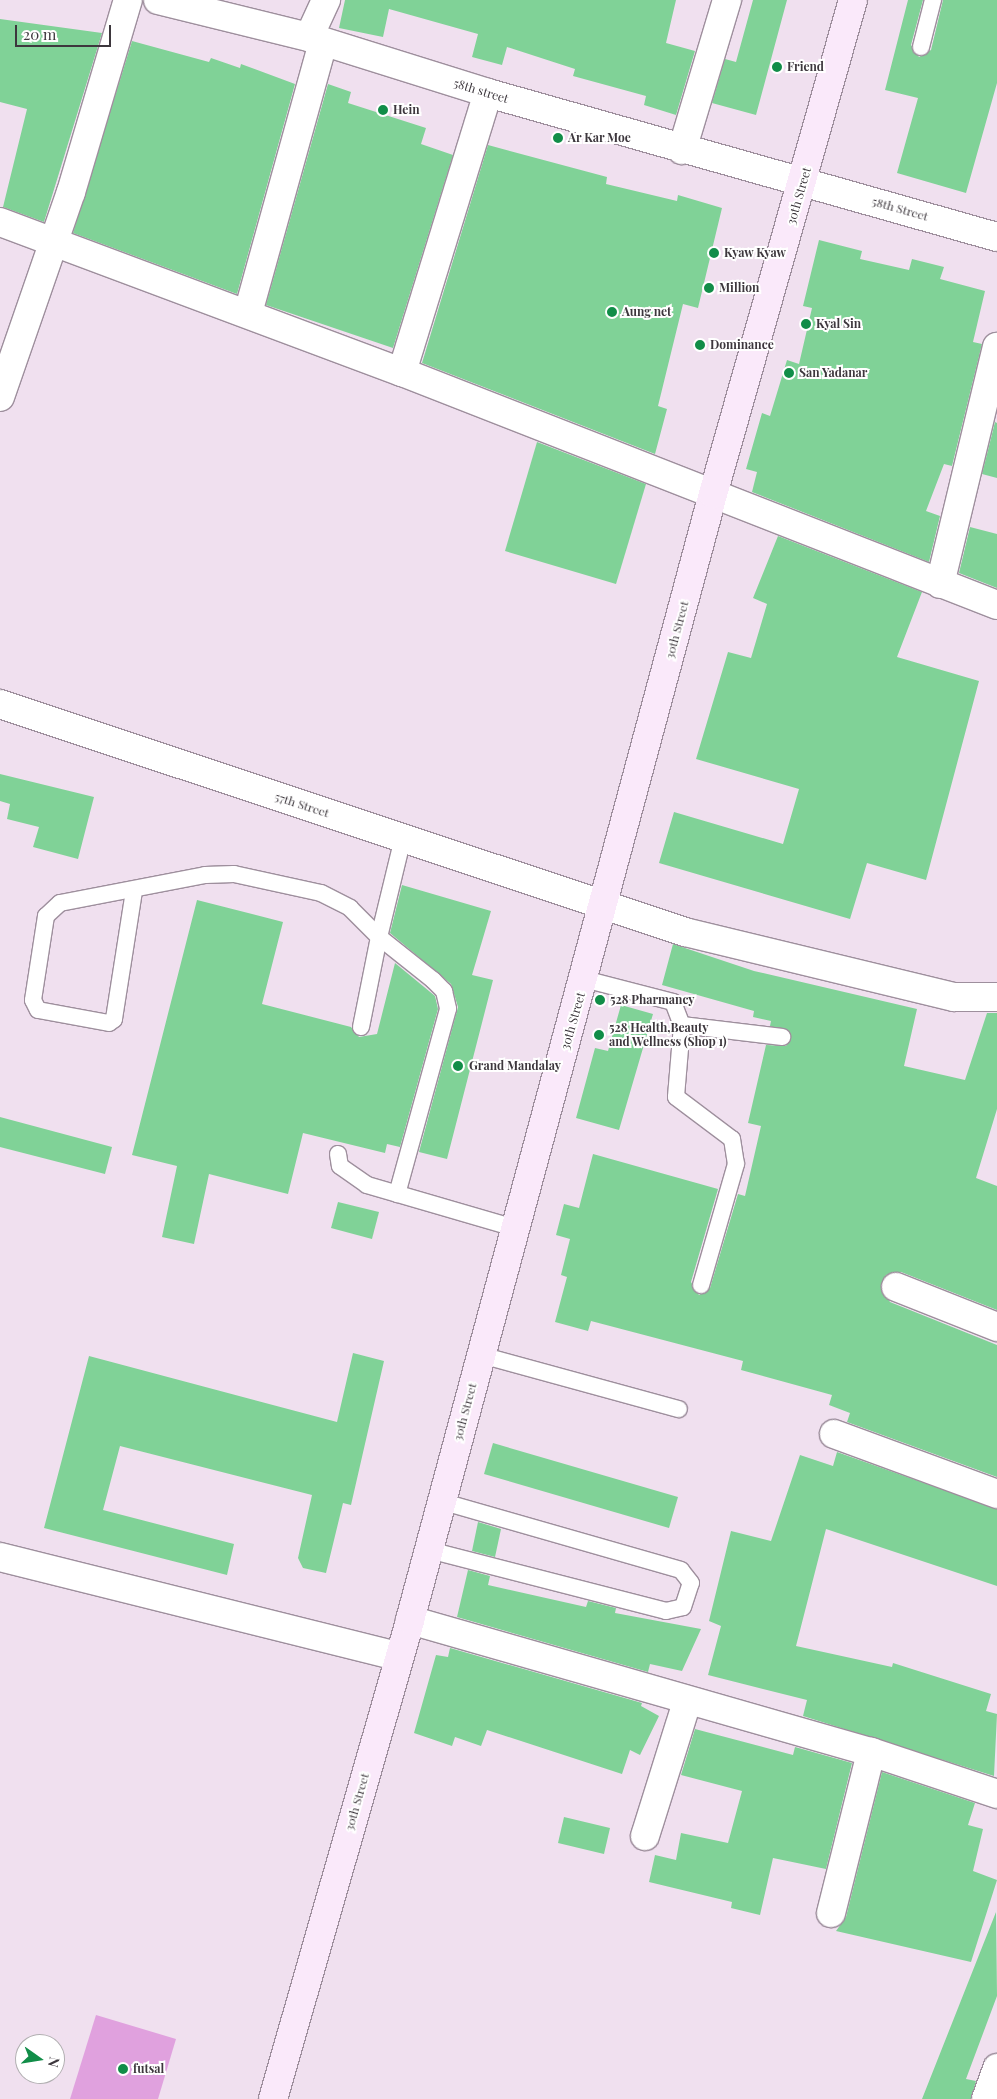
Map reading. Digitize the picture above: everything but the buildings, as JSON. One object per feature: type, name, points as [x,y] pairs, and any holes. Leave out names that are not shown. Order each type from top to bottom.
[{"type":"main road","name":"30th Street","points":[[273,2099],[398,1656],[410,1620],[480,1355],[604,905],[713,494],[804,181],[853,0]]},
{"type":"street","points":[[0,397],[54,243],[128,0]]},
{"type":"street","name":"58th street","points":[[158,0],[316,40],[682,150],[804,181]]},
{"type":"street","points":[[248,313],[326,0]]},
{"type":"street","points":[[682,150],[727,0]]},
{"type":"street","points":[[402,372],[488,93]]},
{"type":"street","name":"58th Street","points":[[804,181],[997,237]]},
{"type":"street","points":[[0,222],[402,372],[940,584],[997,604]]},
{"type":"street","points":[[940,584],[997,347]]},
{"type":"street","name":"57th Street","points":[[0,704],[604,905],[810,964],[954,997],[997,997]]},
{"type":"street","points":[[896,1287],[997,1327]]},
{"type":"street","points":[[834,1434],[997,1494]]},
{"type":"street","points":[[0,1557],[398,1656]]},
{"type":"street","points":[[410,1620],[687,1702],[871,1752],[997,1794]]},
{"type":"street","points":[[645,1836],[687,1702]]},
{"type":"street","points":[[831,1913],[871,1752]]},
{"type":"street","points":[[986,2099],[997,2068]]},
{"type":"lane","points":[[921,47],[933,0]]},
{"type":"lane","points":[[361,1027],[379,937],[403,838]]},
{"type":"lane","points":[[134,891],[114,1019],[109,1023],[38,1010],[33,1000],[50,909],[60,903],[134,891],[205,875],[234,874],[321,893],[350,908],[379,937],[444,991],[448,1009],[397,1194]]},
{"type":"lane","points":[[584,979],[673,1002],[682,1025],[676,1097],[732,1138],[737,1151],[701,1285]]},
{"type":"lane","points":[[682,1025],[782,1037]]},
{"type":"lane","points":[[338,1154],[340,1166],[353,1176],[397,1194],[515,1228]]},
{"type":"lane","points":[[480,1355],[679,1409]]},
{"type":"lane","points":[[428,1550],[666,1611],[683,1607],[691,1583],[681,1570],[441,1501]]},
{"type":"shaded area","name":"futsal","points":[[96,2015],[176,2039],[158,2099],[70,2099]]},
{"type":"place","name":"Friend","points":[[777,67]]},
{"type":"place","name":"Hein","points":[[383,110]]},
{"type":"place","name":"Ar Kar Moe","points":[[558,138]]},
{"type":"place","name":"Kyaw Kyaw","points":[[714,253]]},
{"type":"place","name":"Million","points":[[709,288]]},
{"type":"place","name":"Aung net","points":[[612,312]]},
{"type":"place","name":"Kyal Sin","points":[[806,324]]},
{"type":"place","name":"Dominance","points":[[700,345]]},
{"type":"place","name":"San Yadanar","points":[[789,373]]},
{"type":"place","name":"528 Pharmancy","points":[[600,1000]]},
{"type":"place","name":"528 Health,Beauty and Wellness (Shop 1)","points":[[599,1035]]},
{"type":"place","name":"Grand Mandalay","points":[[458,1066]]},
{"type":"place","name":"futsal","points":[[123,2069]]}]
